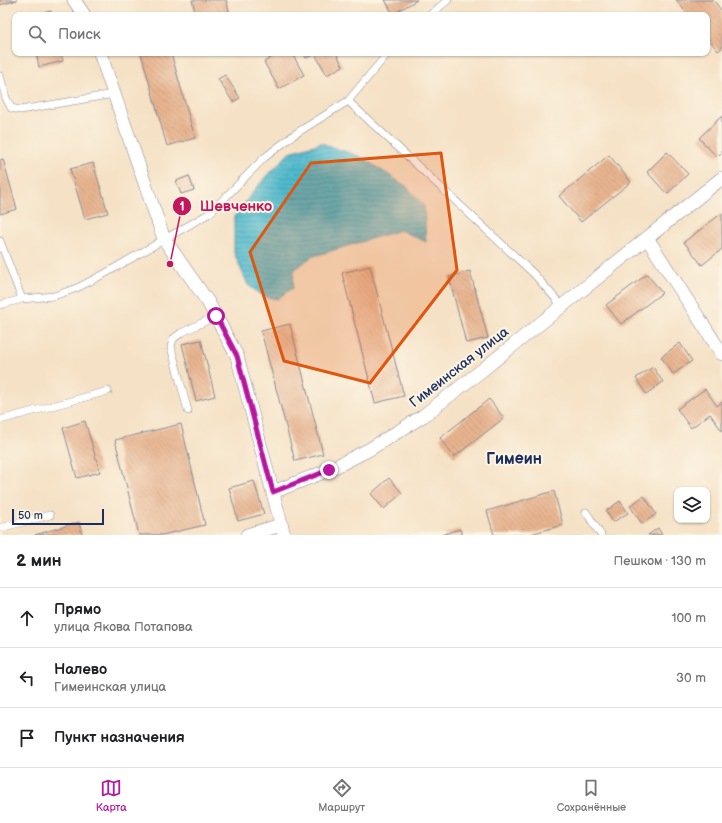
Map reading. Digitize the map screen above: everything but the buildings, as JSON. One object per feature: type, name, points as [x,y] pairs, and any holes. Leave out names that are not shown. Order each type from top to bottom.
[{"type":"street","points":[[74,0],[82,12]]},
{"type":"street","points":[[101,56],[164,239],[208,302],[237,356],[283,530],[247,535]]},
{"type":"street","name":"Гимеинская улица","points":[[273,492],[329,470],[370,449],[423,416],[722,178]]},
{"type":"street","points":[[646,238],[722,354]]},
{"type":"lane","points":[[434,12],[448,0]]},
{"type":"lane","points":[[0,305],[22,299],[54,296],[77,288],[210,213],[264,158],[295,134],[348,101],[386,56]]},
{"type":"lane","points":[[0,76],[6,98],[11,108],[20,110],[114,94]]},
{"type":"lane","points":[[348,101],[534,274],[562,306]]},
{"type":"lane","points":[[0,241],[22,299]]},
{"type":"lane","points":[[188,411],[171,347],[173,339],[181,333],[216,316]]},
{"type":"lane","points":[[0,420],[108,391]]},
{"type":"lane","points":[[586,512],[601,535]]},
{"type":"lane","points":[[0,528],[50,515]]},
{"type":"highlighted area","points":[[441,153],[457,270],[370,383],[284,361],[250,252],[311,163]]},
{"type":"water","points":[[321,143],[361,157],[406,186],[424,206],[426,242],[400,230],[311,257],[294,270],[293,288],[277,299],[263,296],[248,285],[234,253],[234,217],[257,187],[290,152]]},
{"type":"place","name":"Шевченко","points":[[170,264]]},
{"type":"district","name":"Гимеин","points":[[514,459]]},
{"type":"route","points":[[216,316],[237,356],[273,492],[329,470]]}]
